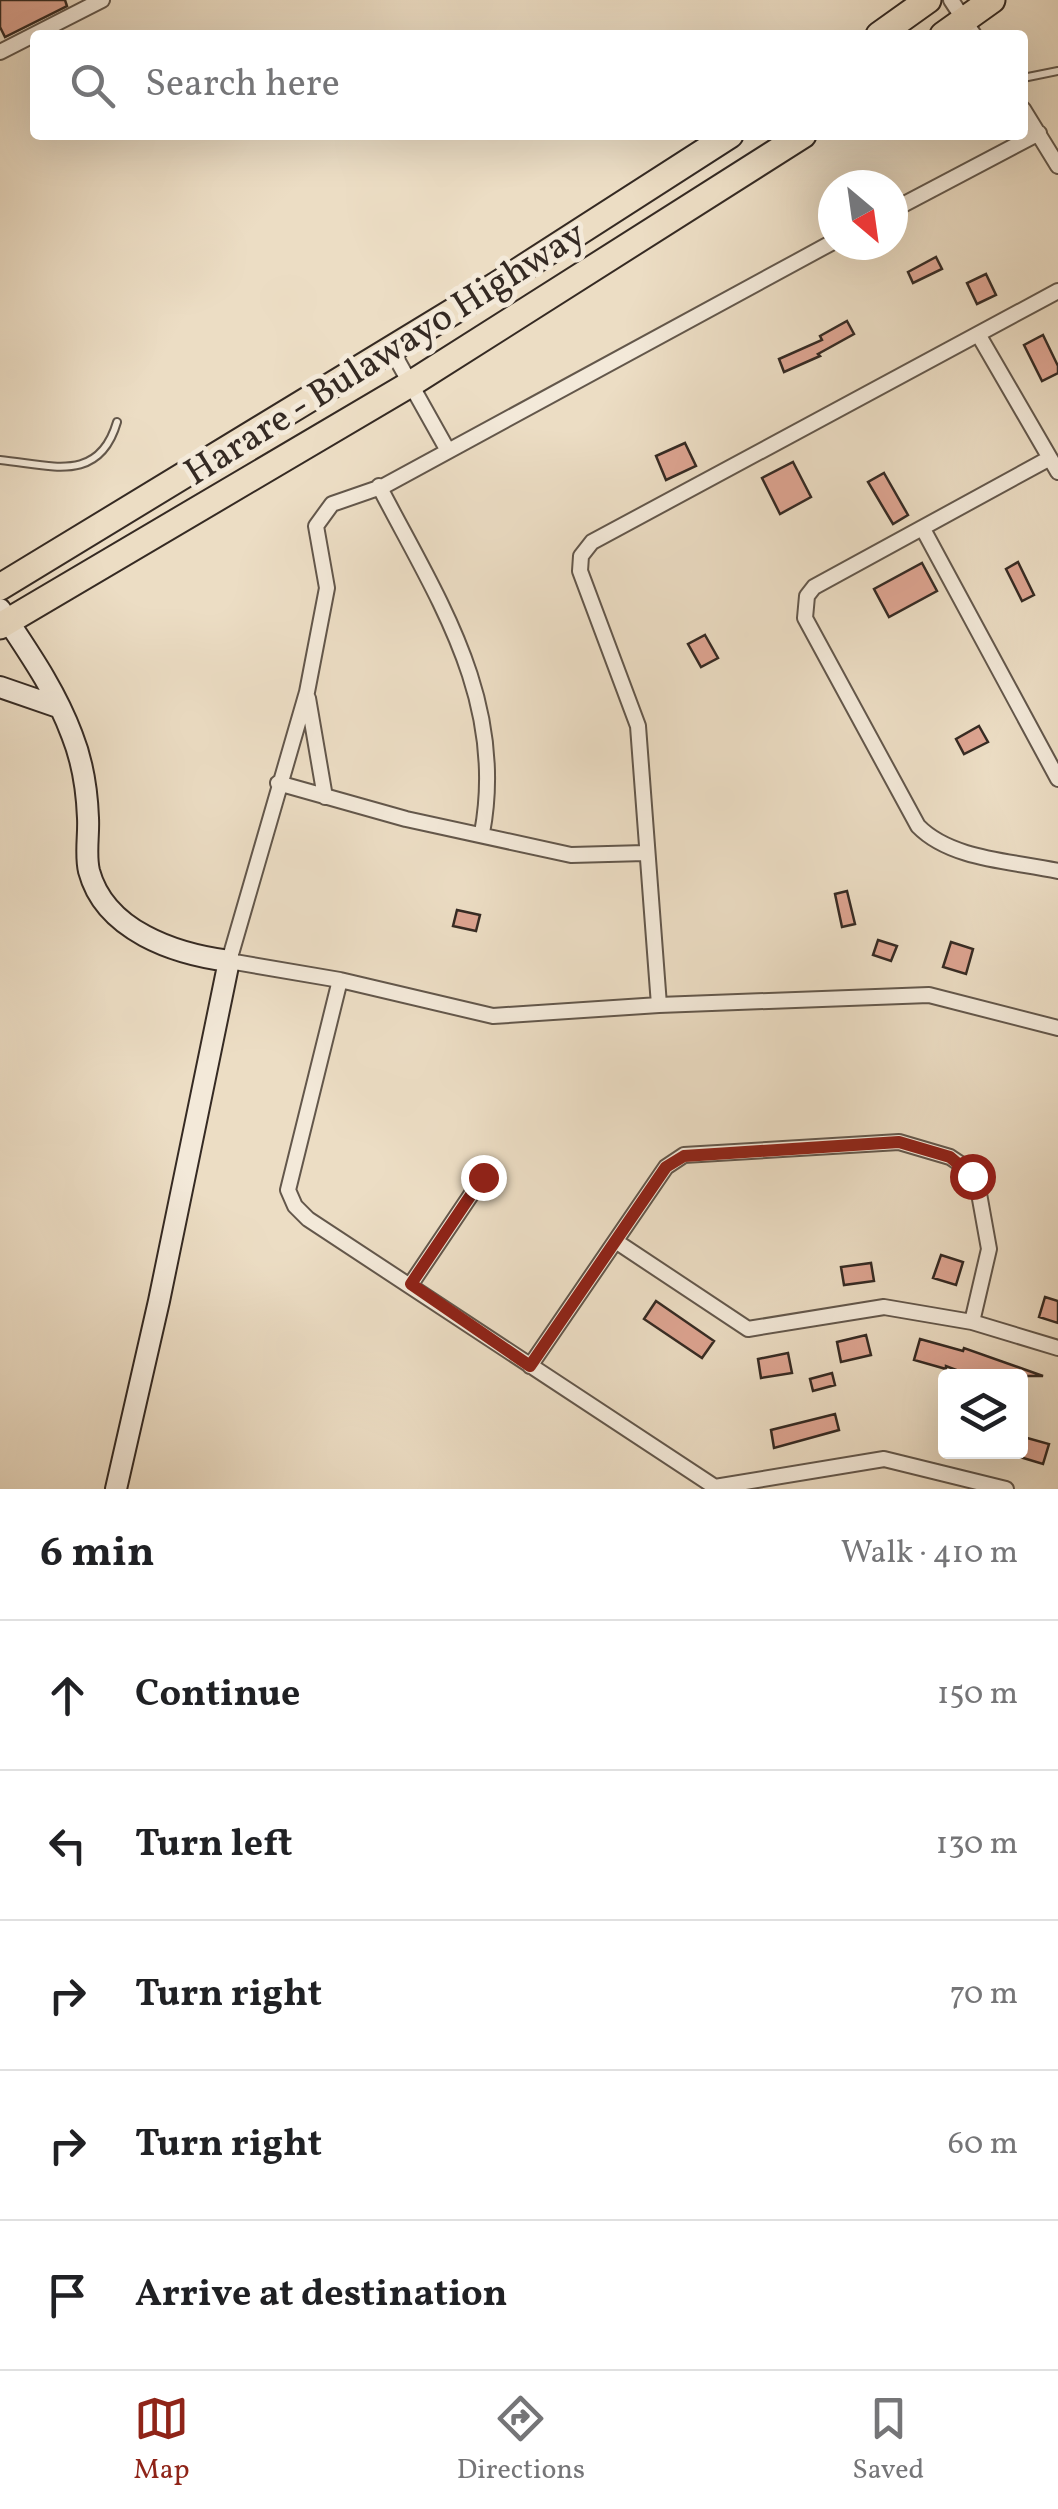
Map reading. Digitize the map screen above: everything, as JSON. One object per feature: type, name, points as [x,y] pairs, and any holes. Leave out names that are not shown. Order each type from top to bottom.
[{"type":"highway","points":[[885,30],[928,0]]},
{"type":"highway","points":[[958,22],[992,0]]},
{"type":"highway","name":"Harare - Bulawayo Highway","points":[[7,578],[391,349],[722,140]]},
{"type":"highway","name":"Harare - Bulawayo Highway","points":[[3,618],[412,382],[795,140]]},
{"type":"street","points":[[43,30],[102,0]]},
{"type":"street","points":[[0,52],[30,37]]},
{"type":"street","points":[[1028,116],[1058,166]]},
{"type":"street","points":[[1028,139],[1039,133]]},
{"type":"street","points":[[908,202],[1026,140]]},
{"type":"street","points":[[116,1489],[160,1301],[229,960],[307,692],[327,588],[316,526],[332,504],[384,486],[818,250]]},
{"type":"street","points":[[658,1005],[638,726],[580,571],[580,556],[586,548],[763,448],[1058,291]]},
{"type":"street","points":[[978,334],[1058,472]]},
{"type":"street","points":[[391,349],[447,449]]},
{"type":"street","points":[[1050,458],[814,587],[807,596],[806,618],[918,826],[928,837],[956,849],[1058,870]]},
{"type":"street","points":[[379,486],[466,655],[489,761],[482,834]]},
{"type":"street","points":[[923,529],[1058,780]]},
{"type":"street","points":[[3,618],[38,666],[72,735],[84,778],[89,870],[109,910],[131,929],[194,956],[340,980],[493,1016],[658,1005],[929,995],[1058,1028]]},
{"type":"street","points":[[0,687],[58,707]]},
{"type":"street","points":[[307,692],[325,798]]},
{"type":"street","points":[[278,784],[406,819],[571,855],[645,852]]},
{"type":"street","points":[[340,980],[288,1190],[294,1206],[308,1219],[716,1488],[884,1458],[1006,1489]]},
{"type":"street","points":[[530,1366],[666,1167],[684,1156],[899,1142],[929,1149],[962,1165],[978,1188],[988,1249],[972,1322]]},
{"type":"street","points":[[411,1284],[483,1177]]},
{"type":"street","points":[[617,1242],[748,1329],[884,1308],[972,1322],[1058,1348]]},
{"type":"lane","points":[[1028,77],[1058,71]]},
{"type":"lane","points":[[0,460],[65,467],[83,465],[104,452],[117,422]]},
{"type":"building","points":[[0,0],[65,0],[67,6],[5,37],[0,27]]},
{"type":"building","points":[[936,257],[942,269],[913,283],[908,272]]},
{"type":"building","points":[[986,274],[996,295],[977,304],[967,283]]},
{"type":"building","points":[[847,321],[854,334],[820,356],[784,372],[779,359],[822,340],[820,336]]},
{"type":"building","points":[[1043,335],[1058,373],[1042,381],[1024,345]]},
{"type":"building","points":[[685,443],[696,466],[666,480],[656,456]]},
{"type":"building","points":[[793,462],[811,497],[780,514],[762,478]]},
{"type":"building","points":[[884,473],[908,515],[893,524],[868,482]]},
{"type":"building","points":[[1018,562],[1034,595],[1022,601],[1006,569]]},
{"type":"building","points":[[922,563],[937,591],[889,617],[874,589]]},
{"type":"building","points":[[705,635],[718,658],[701,667],[688,644]]},
{"type":"building","points":[[979,726],[988,742],[964,754],[956,739]]},
{"type":"building","points":[[847,891],[855,924],[842,927],[835,894]]},
{"type":"building","points":[[457,910],[480,915],[476,931],[453,926]]},
{"type":"building","points":[[878,940],[897,946],[891,961],[873,955]]},
{"type":"building","points":[[951,942],[973,949],[966,974],[943,967]]},
{"type":"building","points":[[941,1255],[963,1262],[956,1285],[933,1278]]},
{"type":"building","points":[[871,1263],[874,1281],[844,1285],[841,1267]]},
{"type":"building","points":[[1045,1297],[1058,1301],[1058,1323],[1039,1317]]},
{"type":"building","points":[[656,1301],[714,1341],[702,1358],[644,1319]]},
{"type":"building","points":[[866,1335],[871,1355],[841,1362],[837,1342]]},
{"type":"building","points":[[920,1339],[963,1351],[964,1348],[1023,1369],[946,1369],[914,1360]]},
{"type":"building","points":[[788,1353],[792,1373],[761,1378],[758,1359]]},
{"type":"building","points":[[832,1373],[835,1385],[813,1391],[810,1379]]},
{"type":"building","points":[[835,1414],[839,1430],[774,1448],[771,1430]]},
{"type":"building","points":[[1028,1438],[1049,1444],[1043,1464],[1027,1459]]},
{"type":"route","points":[[483,1177],[411,1284],[530,1366],[674,1160],[684,1156],[899,1142],[950,1157],[972,1176]]}]
